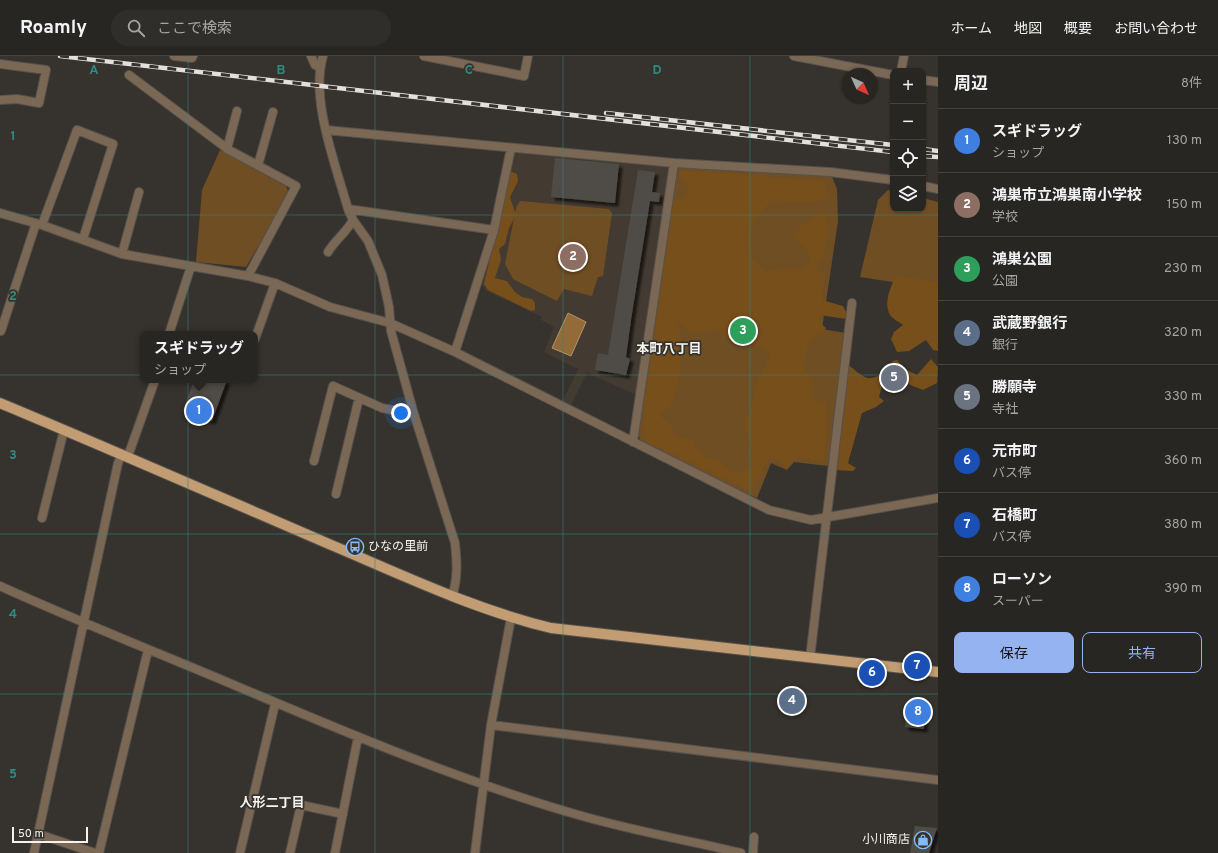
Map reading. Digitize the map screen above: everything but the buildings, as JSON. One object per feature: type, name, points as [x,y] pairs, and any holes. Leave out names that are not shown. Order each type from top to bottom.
[{"type":"main road","points":[[0,403],[125,455],[452,597],[511,618],[551,628],[938,672]]},
{"type":"street","points":[[174,56],[192,58],[193,56]]},
{"type":"street","points":[[311,56],[315,65],[319,67]]},
{"type":"street","points":[[323,56],[319,67],[319,86],[326,130],[348,209],[368,241],[382,275],[391,331],[414,414],[455,543],[458,565],[457,581],[452,597]]},
{"type":"street","points":[[424,56],[524,76],[528,56]]},
{"type":"street","points":[[794,56],[890,74]]},
{"type":"street","points":[[902,68],[904,56]]},
{"type":"street","points":[[0,64],[46,70],[39,103],[17,99],[0,100]]},
{"type":"street","points":[[129,74],[227,149],[296,186],[248,276]]},
{"type":"street","points":[[926,80],[938,82]]},
{"type":"street","points":[[227,149],[237,111]]},
{"type":"street","points":[[258,166],[273,112]]},
{"type":"street","points":[[1,331],[39,224],[77,130],[113,144],[83,239]]},
{"type":"street","points":[[326,130],[674,163],[830,172],[890,180]]},
{"type":"street","points":[[455,352],[494,230],[510,148]]},
{"type":"street","points":[[633,442],[674,163]]},
{"type":"street","points":[[926,187],[938,189]]},
{"type":"street","points":[[122,254],[139,192]]},
{"type":"street","points":[[348,209],[494,230]]},
{"type":"street","points":[[0,213],[39,224],[122,254],[248,276],[276,283],[330,307],[390,323],[455,352],[769,510],[811,520],[825,519],[938,498]]},
{"type":"street","points":[[328,252],[332,245],[345,234],[354,220]]},
{"type":"street","points":[[171,331],[191,266]]},
{"type":"street","points":[[258,331],[276,283]]},
{"type":"street","points":[[810,658],[825,519],[852,303]]},
{"type":"street","points":[[34,853],[118,462],[125,455],[154,383]]},
{"type":"street","points":[[314,461],[333,386],[382,408],[414,414]]},
{"type":"street","points":[[336,494],[359,398]]},
{"type":"street","points":[[42,518],[64,430]]},
{"type":"street","points":[[0,586],[84,624],[275,704],[484,784],[576,814],[741,853]]},
{"type":"street","points":[[478,853],[491,726],[511,618]]},
{"type":"street","points":[[98,853],[148,650]]},
{"type":"street","points":[[240,853],[275,704]]},
{"type":"street","points":[[491,726],[938,780]]},
{"type":"street","points":[[335,853],[358,737]]},
{"type":"street","points":[[290,853],[301,805],[343,814]]},
{"type":"street","points":[[38,834],[95,853]]},
{"type":"street","points":[[753,853],[754,837]]},
{"type":"shaded area","points":[[220,150],[286,186],[288,191],[246,267],[196,262],[202,190]]},
{"type":"shaded area","points":[[515,153],[668,166],[671,172],[636,395],[587,373],[571,406],[562,402],[578,369],[544,352],[554,327],[541,320],[542,317],[486,291],[482,285],[512,155]]},
{"type":"shaded area","points":[[675,165],[830,172],[837,189],[838,221],[822,329],[846,333],[828,466],[794,462],[787,470],[771,463],[757,498],[722,483],[640,441],[638,428]]},
{"type":"shaded area","points":[[510,171],[517,174],[518,181],[510,197],[516,215],[509,228],[505,244],[499,249],[501,260],[495,278],[507,281],[515,292],[522,297],[532,299],[535,303],[535,310],[531,311],[488,290],[484,284]]},
{"type":"shaded area","points":[[677,171],[761,175],[768,177],[824,181],[829,198],[810,202],[771,201],[754,221],[752,226],[752,258],[765,272],[778,269],[801,269],[811,261],[806,249],[794,238],[801,225],[810,222],[814,214],[824,212],[828,223],[828,236],[822,260],[819,261],[816,267],[824,274],[822,300],[843,306],[846,312],[846,319],[820,315],[819,322],[826,328],[822,335],[816,334],[813,338],[808,346],[805,360],[804,369],[812,380],[813,398],[826,404],[827,414],[824,462],[797,457],[788,467],[770,456],[753,489],[745,489],[644,440],[643,415],[672,200],[681,199],[690,191]],"holes":[[[677,323],[682,323],[687,331],[692,332],[708,332],[720,328],[725,338],[755,345],[771,355],[757,381],[750,411],[744,422],[752,453],[750,467],[740,473],[731,471],[718,460],[706,458],[697,448],[692,439],[678,437],[672,431],[671,425],[659,415],[671,406],[680,374],[682,340]]]},
{"type":"shaded area","points":[[888,190],[890,190],[890,212],[926,212],[926,199],[938,202],[938,289],[860,277],[878,200]]},
{"type":"shaded area","points":[[520,201],[609,209],[612,213],[603,276],[598,277],[592,296],[564,289],[557,301],[513,279],[505,264],[516,208]]},
{"type":"shaded area","points":[[896,275],[938,283],[938,351],[933,350],[926,340],[909,351],[897,352],[891,339],[894,332],[903,325],[890,315],[887,305],[888,295]]},
{"type":"shaded area","points":[[568,313],[586,322],[571,356],[552,348]]},
{"type":"shaded area","points":[[931,359],[938,367],[937,383],[923,390],[903,382],[897,388],[882,386],[879,397],[884,401],[876,407],[862,413],[848,463],[856,468],[853,471],[834,470],[848,365],[865,377],[871,378],[879,376],[893,361],[897,360],[905,369],[917,375]]},
{"type":"railway","points":[[60,56],[890,152]]},
{"type":"railway","points":[[606,113],[890,145]]},
{"type":"railway","points":[[926,149],[938,151]]},
{"type":"railway","points":[[926,156],[938,157]]},
{"type":"place","name":"鴻巣市立鴻巣南小学校","points":[[573,257]]},
{"type":"place","name":"鴻巣公園","points":[[743,331]]},
{"type":"place","name":"勝願寺","points":[[894,378]]},
{"type":"place","name":"スギドラッグ","points":[[199,411]]},
{"type":"place","name":"ひなの里前","points":[[355,547]]},
{"type":"place","name":"石橋町","points":[[917,666]]},
{"type":"place","name":"元市町","points":[[872,673]]},
{"type":"place","name":"武蔵野銀行","points":[[792,701]]},
{"type":"place","name":"ローソン","points":[[918,712]]},
{"type":"place","name":"小川商店","points":[[923,840]]},
{"type":"district","name":"本町八丁目","points":[[669,350]]},
{"type":"district","name":"人形二丁目","points":[[272,804]]}]
